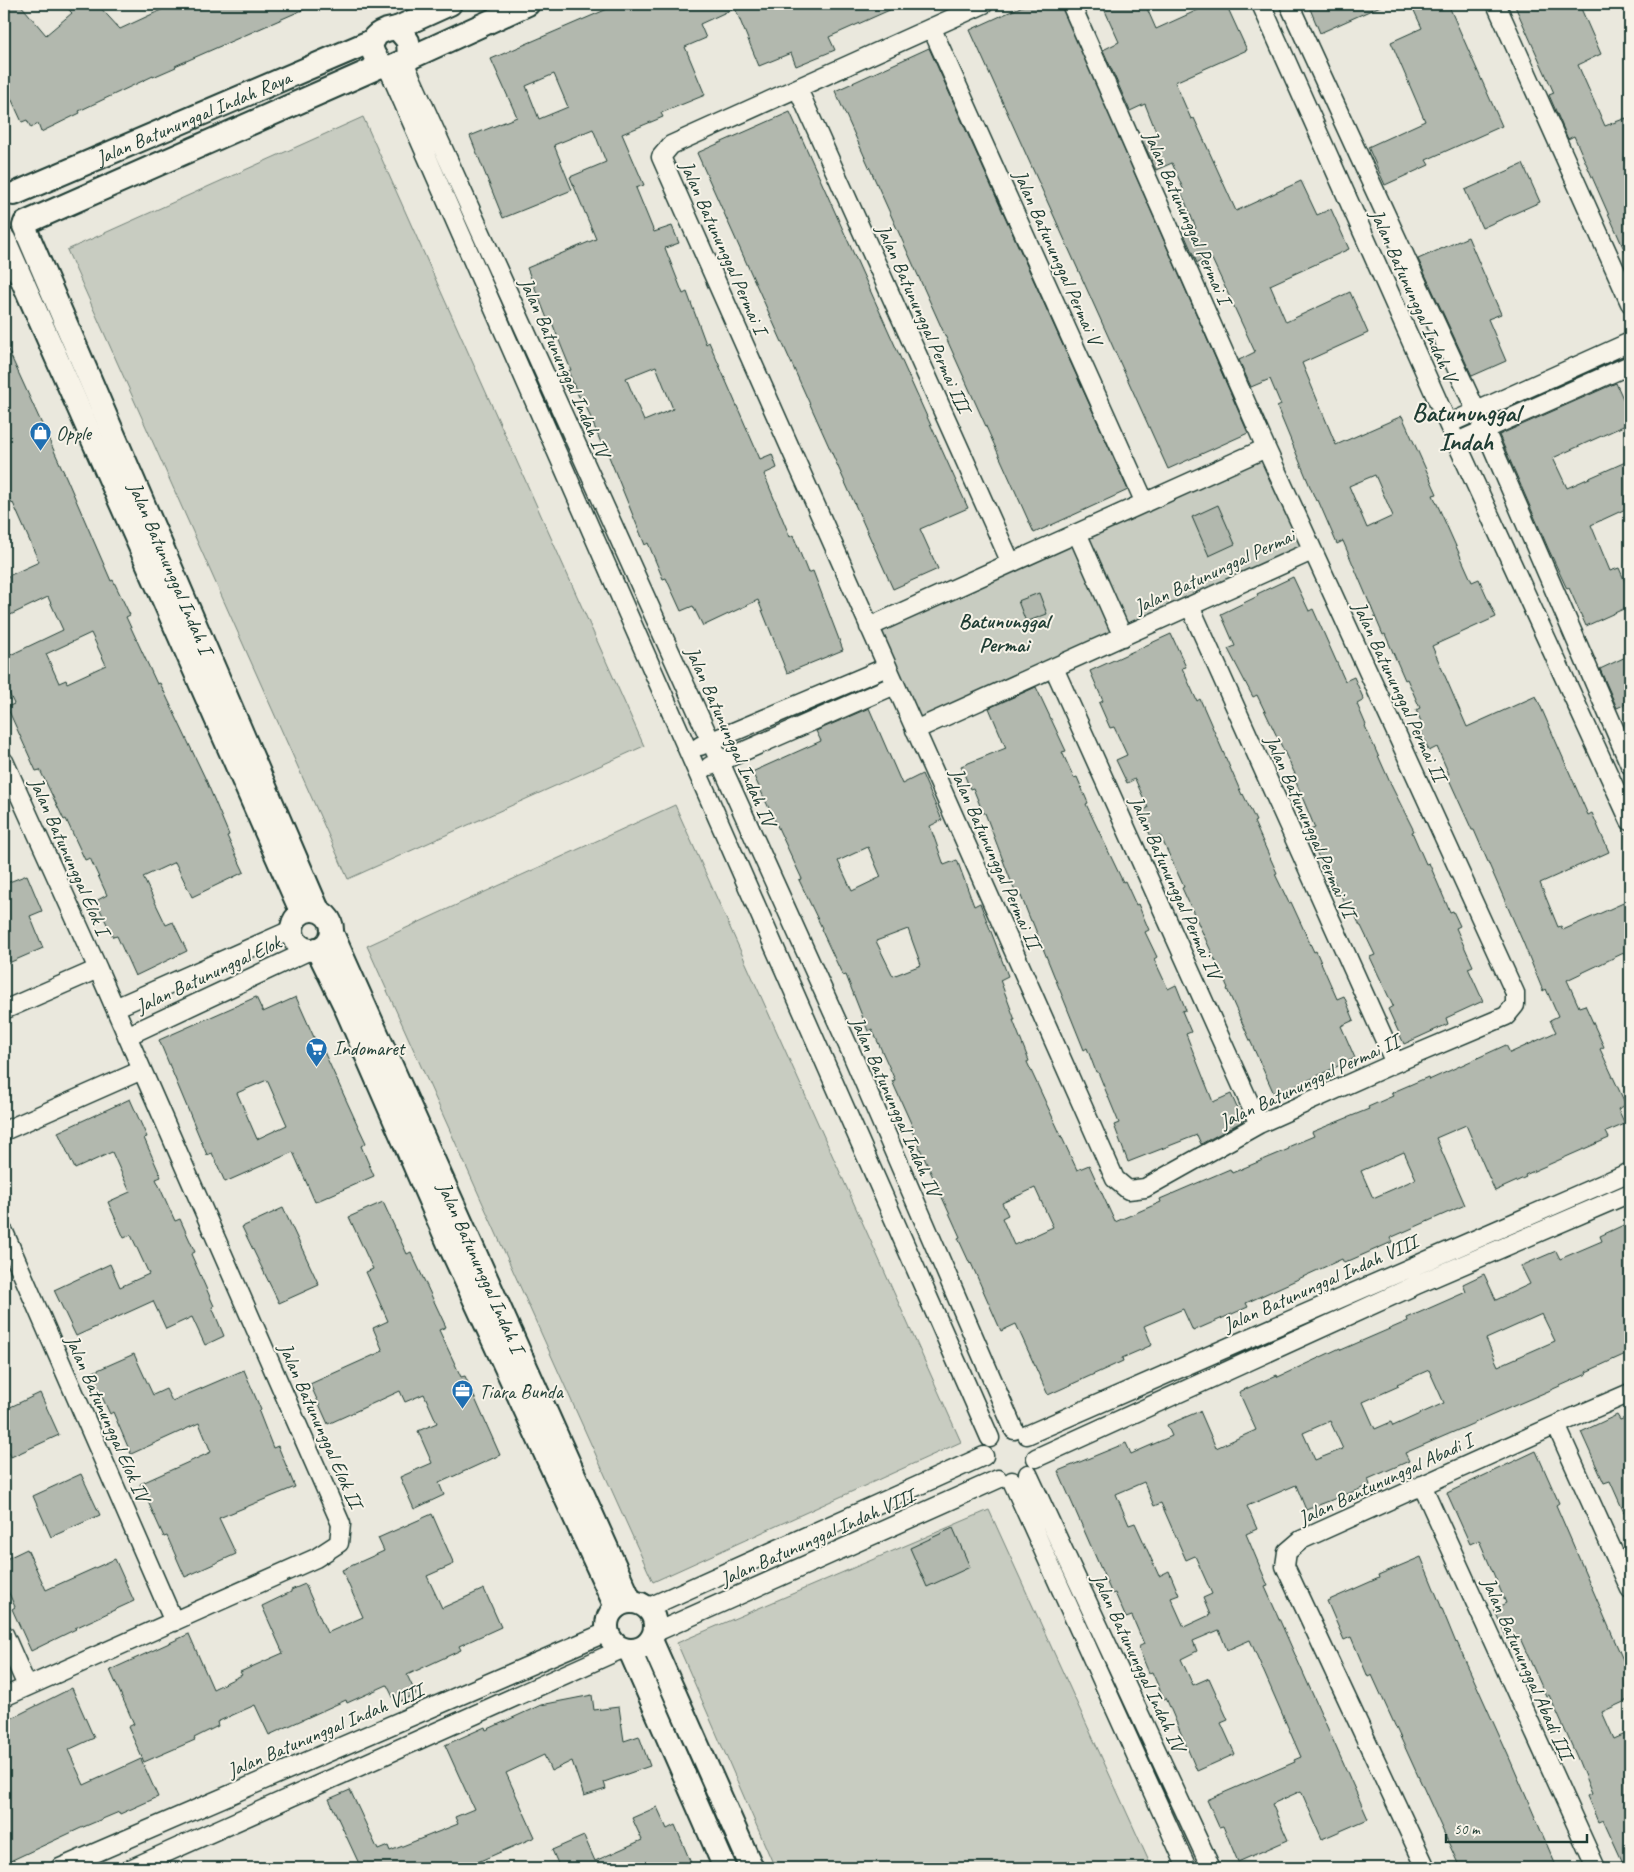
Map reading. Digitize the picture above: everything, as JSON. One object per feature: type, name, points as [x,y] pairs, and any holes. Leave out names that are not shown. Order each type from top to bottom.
[{"type":"street","points":[[397,28],[408,41],[396,63],[374,55],[372,48],[374,40],[384,31],[397,28],[450,4]]},
{"type":"street","name":"Jalan Batununggal Indah Raya","points":[[4,238],[15,233],[24,225],[528,4]]},
{"type":"street","name":"Jalan Batununggal Permai I","points":[[869,627],[661,157],[671,146],[984,4]]},
{"type":"street","name":"Jalan Batununggal Permai I","points":[[1071,4],[1266,448]]},
{"type":"street","name":"Jalan Batununggal Indah V","points":[[1261,4],[1448,424],[1630,821]]},
{"type":"street","name":"Jalan Batununggal Indah V","points":[[1289,4],[1485,430],[1630,766]]},
{"type":"street","points":[[1496,4],[1630,304]]},
{"type":"street","name":"Jalan Batununggal Permai V","points":[[932,29],[1145,503]]},
{"type":"street","name":"Jalan Batununggal Indah Raya","points":[[8,190],[374,40]]},
{"type":"street","name":"Jalan Batununggal Indah IV","points":[[396,63],[710,742],[850,1050],[1020,1433]]},
{"type":"street","name":"Jalan Batununggal Indah IV","points":[[396,63],[689,752],[990,1438]]},
{"type":"street","name":"Jalan Batununggal Permai III","points":[[798,89],[1010,563]]},
{"type":"street","name":"Jalan Batununggal Indah I","points":[[8,190],[21,199],[26,206],[27,215],[24,225],[303,917]]},
{"type":"street","name":"Jalan Batununggal Indah I","points":[[4,238],[303,917]]},
{"type":"street","points":[[1448,424],[1630,342]]},
{"type":"street","points":[[1457,442],[1630,365]]},
{"type":"street","points":[[916,730],[869,627],[1266,448]]},
{"type":"street","name":"Jalan Batununggal Permai","points":[[916,730],[1312,551],[1266,448]]},
{"type":"street","points":[[1077,533],[1123,636]]},
{"type":"street","name":"Jalan Batununggal Permai II","points":[[916,730],[1115,1179],[1128,1190],[1145,1188],[1259,1124],[1506,1016],[1515,1005],[1515,994],[1312,551]]},
{"type":"street","name":"Jalan Batununggal Permai VI","points":[[1190,606],[1395,1063]]},
{"type":"street","points":[[689,752],[886,667]]},
{"type":"street","name":"Jalan Batununggal Permai IV","points":[[1054,668],[1259,1124]]},
{"type":"street","points":[[698,772],[895,686]]},
{"type":"street","points":[[1589,729],[1610,720]]},
{"type":"street","name":"Jalan Batununggal Elok I","points":[[4,762],[98,969]]},
{"type":"street","points":[[303,917],[328,918],[332,933],[330,940],[312,950],[296,942],[303,917]]},
{"type":"street","name":"Jalan Batununggal Elok","points":[[115,1008],[303,917]]},
{"type":"street","name":"Jalan Batununggal Indah I","points":[[332,933],[632,1606]]},
{"type":"street","name":"Jalan Batununggal Indah I","points":[[312,950],[344,1004],[448,1242],[632,1606]]},
{"type":"street","name":"Jalan Batununggal Elok","points":[[127,1036],[312,950]]},
{"type":"street","points":[[4,1010],[98,969]]},
{"type":"street","name":"Jalan Batununggal Elok","points":[[98,969],[142,1070]]},
{"type":"street","points":[[825,1061],[850,1050]]},
{"type":"street","points":[[4,1131],[142,1070]]},
{"type":"street","name":"Jalan Batununggal Elok II","points":[[4,1696],[316,1558],[339,1543],[341,1524],[142,1070]]},
{"type":"street","name":"Jalan Batununggal Indah VIII","points":[[1020,1433],[1630,1172]]},
{"type":"street","name":"Jalan Batununggal Indah VIII","points":[[1036,1458],[1416,1285],[1630,1193]]},
{"type":"street","name":"Jalan Batununggal Elok IV","points":[[4,1232],[174,1622]]},
{"type":"street","points":[[1407,1268],[1416,1285]]},
{"type":"street","name":"Jalan Bantununggal Abadi I","points":[[1426,1868],[1285,1566],[1286,1552],[1301,1540],[1556,1424],[1630,1393]]},
{"type":"street","points":[[1556,1424],[1630,1589]]},
{"type":"street","points":[[1001,1431],[1020,1433],[1034,1445],[1036,1458],[1033,1467],[1012,1478],[988,1470],[984,1456],[990,1438],[1001,1431]]},
{"type":"street","name":"Jalan Batununggal Indah VIII","points":[[632,1606],[984,1456]]},
{"type":"street","name":"Jalan Batununggal Indah IV","points":[[1012,1478],[1187,1868]]},
{"type":"street","name":"Jalan Batununggal Indah IV","points":[[1012,1478],[1211,1868]]},
{"type":"street","name":"Jalan Batununggal Indah VIII","points":[[652,1637],[1012,1478]]},
{"type":"street","name":"Jalan Batununggal Abadi III","points":[[1422,1485],[1596,1868]]},
{"type":"street","points":[[725,1868],[626,1650],[612,1642],[607,1632],[608,1618],[632,1606],[654,1620],[652,1637],[752,1868]]},
{"type":"street","name":"Jalan Batununggal Indah VIII","points":[[60,1868],[607,1632]]},
{"type":"street","points":[[4,1634],[27,1686]]},
{"type":"street","points":[[132,1868],[626,1650],[642,1648],[652,1637]]},
{"type":"shaded area","points":[[363,117],[644,746],[348,879],[67,250]]},
{"type":"shaded area","points":[[1270,451],[1311,546],[917,727],[872,627]]},
{"type":"shaded area","points":[[675,805],[961,1442],[653,1582],[367,946]]},
{"type":"shaded area","points":[[989,1510],[1152,1868],[775,1868],[677,1643]]},
{"type":"building","points":[[4,4],[20,4],[46,35],[72,13],[63,4],[97,4],[120,29],[174,4],[316,4],[153,76],[79,111],[80,113],[41,132],[38,124],[31,128],[27,120],[22,122],[4,83]]},
{"type":"building","points":[[619,4],[903,4],[829,37],[835,50],[796,66],[791,53],[759,66],[735,8],[700,24],[706,38],[685,47],[705,95],[661,113],[663,117],[622,134],[644,185],[636,188],[654,232],[672,226],[679,243],[665,248],[683,294],[687,292],[706,344],[709,342],[760,459],[772,454],[777,468],[764,474],[790,537],[793,535],[808,573],[813,571],[843,650],[787,673],[758,600],[703,626],[693,606],[681,611],[666,578],[663,579],[648,543],[645,545],[603,442],[601,443],[582,396],[579,397],[568,371],[571,370],[551,320],[548,321],[527,268],[596,239],[570,177],[606,162],[593,129],[554,145],[572,190],[503,218],[470,136],[517,117],[491,59]],"holes":[[[554,74],[568,107],[539,119],[526,86]],[[656,366],[673,409],[644,421],[626,378]]]},
{"type":"building","points":[[1027,4],[1061,4],[1248,433],[1168,469],[970,30]]},
{"type":"building","points":[[1102,4],[1145,4],[1156,29],[1211,4],[1226,4],[1247,50],[1175,82],[1191,119],[1194,118],[1236,211],[1301,181],[1317,215],[1331,209],[1349,249],[1270,285],[1286,322],[1350,292],[1368,333],[1302,363],[1336,445],[1402,416],[1437,494],[1433,495],[1472,582],[1479,579],[1496,617],[1432,646],[1467,727],[1536,696],[1588,815],[1592,813],[1609,852],[1540,883],[1558,927],[1561,926],[1563,930],[1630,900],[1630,950],[1567,980],[1579,1007],[1585,1005],[1604,1047],[1600,1049],[1626,1105],[1618,1109],[1625,1124],[1606,1132],[1609,1138],[1525,1175],[1526,1177],[1495,1191],[1466,1125],[1436,1138],[1465,1205],[1390,1238],[1392,1242],[1344,1263],[1342,1259],[1246,1303],[1248,1307],[1193,1331],[1183,1309],[1144,1326],[1152,1345],[1122,1358],[1123,1361],[1048,1395],[1016,1324],[1001,1331],[912,1131],[914,1130],[892,1081],[895,1080],[872,1029],[868,1031],[846,975],[843,976],[821,929],[799,880],[802,879],[752,772],[821,741],[816,731],[869,708],[902,784],[922,774],[942,820],[930,826],[944,865],[957,860],[974,906],[980,903],[1008,976],[1000,980],[1029,1061],[1027,1062],[1077,1170],[1089,1165],[1115,1222],[1161,1202],[1160,1199],[1230,1169],[1232,1173],[1289,1149],[1288,1147],[1314,1136],[1312,1132],[1369,1109],[1368,1107],[1393,1096],[1391,1093],[1428,1077],[1429,1080],[1506,1045],[1510,1053],[1556,1032],[1550,1020],[1558,1016],[1546,989],[1543,991],[1474,830],[1472,830],[1447,775],[1449,774],[1437,747],[1429,751],[1420,729],[1424,728],[1416,710],[1420,708],[1407,679],[1405,680],[1385,634],[1383,635],[1343,541],[1337,544],[1318,500],[1316,501],[1277,407],[1281,405],[1270,379],[1251,387],[1239,360],[1255,352],[1211,257],[1197,263],[1184,234],[1196,228],[1181,192],[1184,191],[1172,163],[1156,170],[1142,140],[1157,134],[1145,104],[1130,111],[1103,50],[1119,42]],"holes":[[[1375,475],[1393,516],[1367,528],[1349,486]],[[868,847],[881,877],[852,891],[838,861]],[[908,929],[921,965],[893,976],[876,941]],[[1404,1152],[1416,1179],[1373,1198],[1361,1171]],[[1035,1188],[1053,1227],[1014,1245],[1002,1218],[1008,1215],[1002,1203]]]},
{"type":"building","points":[[1308,4],[1385,4],[1320,33]]},
{"type":"building","points":[[1411,4],[1448,4],[1502,126],[1426,160],[1429,165],[1385,185],[1368,147],[1425,121],[1391,42],[1422,28]]},
{"type":"building","points":[[1514,4],[1579,4],[1601,54],[1578,65],[1605,126],[1626,118],[1630,128],[1630,263],[1574,136],[1568,139],[1549,95],[1554,93]]},
{"type":"building","points":[[929,48],[1128,490],[1034,533],[835,91]]},
{"type":"building","points":[[790,112],[968,508],[920,529],[938,569],[893,589],[697,153]]},
{"type":"building","points":[[1523,164],[1540,202],[1482,228],[1465,190]]},
{"type":"building","points":[[1468,237],[1501,314],[1488,319],[1506,361],[1472,376],[1418,259]]},
{"type":"building","points":[[4,341],[111,581],[113,580],[130,615],[126,617],[157,684],[160,683],[206,780],[229,835],[227,836],[244,872],[192,897],[175,862],[143,877],[166,925],[173,922],[187,951],[135,976],[117,936],[113,937],[96,901],[107,895],[90,858],[85,860],[40,770],[36,771],[7,707],[14,704],[4,682],[4,658],[63,630],[48,597],[4,618],[4,578],[39,562],[4,486]],"holes":[[[91,633],[106,665],[67,683],[66,680],[59,683],[46,654]]]},
{"type":"building","points":[[1616,383],[1630,414],[1630,423],[1553,458],[1567,488],[1630,460],[1630,507],[1591,525],[1610,571],[1619,568],[1630,593],[1630,606],[1586,626],[1548,548],[1499,435]]},
{"type":"building","points":[[1218,505],[1235,544],[1209,556],[1192,517]]},
{"type":"building","points":[[1293,577],[1309,611],[1313,609],[1345,681],[1354,677],[1364,700],[1357,704],[1365,726],[1414,831],[1412,832],[1426,864],[1429,863],[1450,912],[1453,911],[1460,926],[1456,928],[1473,966],[1468,968],[1483,1001],[1446,1018],[1448,1024],[1404,1044],[1388,1009],[1393,1006],[1370,957],[1375,955],[1349,902],[1345,904],[1333,879],[1329,881],[1307,831],[1315,828],[1293,775],[1295,774],[1257,695],[1253,697],[1228,649],[1235,646],[1221,614]]},
{"type":"building","points":[[1039,593],[1047,614],[1026,622],[1018,601]]},
{"type":"building","points":[[1171,634],[1186,667],[1182,668],[1197,701],[1200,699],[1242,795],[1256,821],[1254,822],[1277,873],[1275,874],[1289,903],[1291,902],[1314,952],[1316,951],[1337,999],[1344,996],[1354,1020],[1341,1026],[1355,1058],[1275,1096],[1160,835],[1152,839],[1140,812],[1148,808],[1135,779],[1127,783],[1116,760],[1127,755],[1114,727],[1110,728],[1099,703],[1103,701],[1090,671]]},
{"type":"building","points":[[1630,655],[1630,702],[1617,708],[1600,669]]},
{"type":"building","points":[[1036,687],[1066,751],[1062,752],[1074,778],[1077,777],[1088,803],[1086,804],[1123,882],[1125,881],[1136,905],[1138,904],[1149,930],[1145,932],[1157,957],[1154,959],[1168,989],[1176,985],[1186,1010],[1182,1011],[1191,1032],[1186,1034],[1213,1102],[1231,1094],[1243,1121],[1201,1144],[1197,1135],[1128,1162],[1114,1125],[1119,1123],[1098,1072],[1096,1072],[1087,1048],[1084,1050],[1032,921],[1021,896],[1017,897],[985,813],[983,813],[973,788],[970,789],[961,766],[1006,748],[989,708]]},
{"type":"building","points":[[27,875],[42,911],[30,916],[43,948],[4,965],[4,884]]},
{"type":"building","points":[[256,997],[263,1012],[296,997],[317,1044],[320,1043],[366,1143],[361,1146],[374,1176],[315,1202],[293,1152],[225,1182],[212,1153],[207,1155],[159,1040]],"holes":[[[267,1080],[287,1125],[257,1139],[237,1093]]]},
{"type":"building","points":[[130,1099],[147,1137],[144,1138],[161,1177],[156,1179],[175,1221],[180,1219],[195,1252],[191,1254],[214,1306],[212,1307],[224,1336],[205,1345],[192,1317],[166,1329],[153,1301],[76,1336],[54,1290],[110,1264],[120,1287],[149,1274],[131,1235],[124,1238],[108,1202],[130,1192],[112,1152],[75,1169],[58,1132]]},
{"type":"building","points":[[383,1202],[407,1254],[411,1252],[446,1327],[439,1330],[461,1377],[465,1376],[500,1455],[439,1483],[444,1495],[414,1509],[400,1477],[432,1463],[418,1431],[437,1423],[424,1394],[405,1402],[400,1391],[328,1424],[310,1384],[383,1351],[373,1328],[388,1321],[366,1272],[373,1269],[349,1217]]},
{"type":"building","points":[[283,1208],[319,1285],[279,1303],[242,1227]]},
{"type":"building","points":[[1630,1222],[1630,1352],[1586,1372],[1587,1374],[1405,1453],[1409,1461],[1368,1479],[1370,1485],[1306,1510],[1296,1485],[1247,1506],[1257,1529],[1246,1534],[1268,1586],[1265,1587],[1368,1819],[1322,1839],[1301,1791],[1272,1804],[1288,1840],[1238,1862],[1223,1826],[1219,1827],[1207,1800],[1295,1762],[1294,1760],[1301,1757],[1250,1640],[1227,1650],[1219,1630],[1193,1641],[1197,1651],[1181,1659],[1193,1685],[1209,1678],[1228,1720],[1221,1723],[1235,1754],[1197,1771],[1166,1698],[1164,1699],[1152,1672],[1149,1673],[1138,1647],[1144,1644],[1132,1616],[1126,1618],[1115,1593],[1112,1594],[1058,1471],[1126,1443],[1131,1454],[1172,1436],[1167,1425],[1200,1411],[1216,1448],[1256,1430],[1239,1392],[1408,1321],[1407,1318],[1466,1292],[1463,1284],[1484,1274],[1496,1300],[1530,1284],[1521,1266],[1556,1251],[1560,1259],[1602,1241],[1600,1236]],"holes":[[[1542,1314],[1555,1341],[1498,1366],[1486,1339]],[[1429,1370],[1444,1403],[1393,1426],[1391,1422],[1375,1429],[1363,1402],[1399,1386],[1397,1384]],[[1330,1421],[1343,1449],[1315,1460],[1303,1433]],[[1144,1482],[1154,1506],[1161,1503],[1186,1560],[1195,1556],[1212,1594],[1203,1598],[1210,1615],[1184,1627],[1171,1598],[1179,1595],[1169,1571],[1159,1576],[1135,1523],[1129,1525],[1116,1494]]]},
{"type":"building","points":[[134,1354],[153,1395],[166,1389],[172,1401],[244,1370],[261,1410],[259,1412],[273,1448],[278,1446],[295,1487],[219,1518],[236,1554],[185,1577],[167,1536],[164,1537],[140,1484],[211,1452],[199,1423],[131,1454],[113,1412],[110,1414],[91,1373]]},
{"type":"building","points":[[40,1393],[59,1435],[11,1457],[4,1440],[4,1410]]},
{"type":"building","points":[[1617,1415],[1620,1420],[1630,1416],[1630,1526],[1610,1481],[1604,1483],[1581,1432]]},
{"type":"building","points":[[1536,1451],[1559,1503],[1556,1505],[1630,1676],[1630,1699],[1602,1712],[1614,1739],[1630,1732],[1630,1868],[1625,1868],[1603,1820],[1598,1822],[1587,1796],[1592,1794],[1577,1757],[1549,1695],[1546,1696],[1519,1636],[1508,1641],[1494,1609],[1506,1603],[1479,1540],[1470,1544],[1447,1493]]},
{"type":"building","points":[[81,1474],[100,1515],[51,1537],[33,1496]]},
{"type":"building","points":[[432,1514],[454,1564],[427,1576],[442,1608],[484,1589],[501,1627],[459,1646],[461,1650],[407,1675],[416,1694],[396,1703],[387,1685],[347,1703],[346,1700],[269,1735],[255,1705],[217,1722],[218,1726],[194,1738],[195,1740],[144,1762],[128,1727],[134,1724],[110,1670],[189,1634],[213,1689],[242,1675],[240,1672],[283,1653],[262,1606],[305,1584],[327,1633],[363,1617],[342,1570],[384,1551],[378,1538]]},
{"type":"building","points":[[953,1528],[970,1567],[927,1587],[910,1548]]},
{"type":"building","points":[[27,1549],[46,1590],[115,1559],[134,1601],[31,1651],[12,1609],[15,1607],[4,1582],[4,1560]]},
{"type":"building","points":[[1421,1557],[1456,1643],[1508,1755],[1557,1868],[1460,1868],[1372,1675],[1368,1677],[1351,1637],[1344,1640],[1327,1601],[1379,1578],[1378,1575]]},
{"type":"building","points":[[72,1688],[94,1738],[68,1750],[84,1785],[141,1759],[158,1797],[120,1814],[119,1812],[81,1828],[8,1862],[4,1852],[4,1722]]},
{"type":"building","points":[[592,1695],[594,1710],[619,1707],[624,1741],[639,1736],[650,1766],[604,1782],[606,1789],[584,1796],[572,1761],[551,1771],[544,1755],[506,1773],[535,1837],[464,1868],[361,1868],[329,1799],[350,1790],[378,1850],[388,1846],[390,1851],[458,1824],[455,1817],[474,1809],[445,1745],[485,1727],[486,1730],[541,1705]]},
{"type":"building","points":[[657,1807],[667,1829],[675,1825],[693,1868],[560,1868],[552,1850],[584,1836],[595,1861],[642,1840],[632,1818]]},
{"type":"place","name":"Opple","points":[[40,452]]},
{"type":"place","name":"Indomaret","points":[[317,1067]]},
{"type":"place","name":"Tiara Bunda","points":[[463,1410]]},
{"type":"district","name":"Batununggal Indah","points":[[1466,426]]},
{"type":"district","name":"Batununggal Permai","points":[[1004,633]]}]
